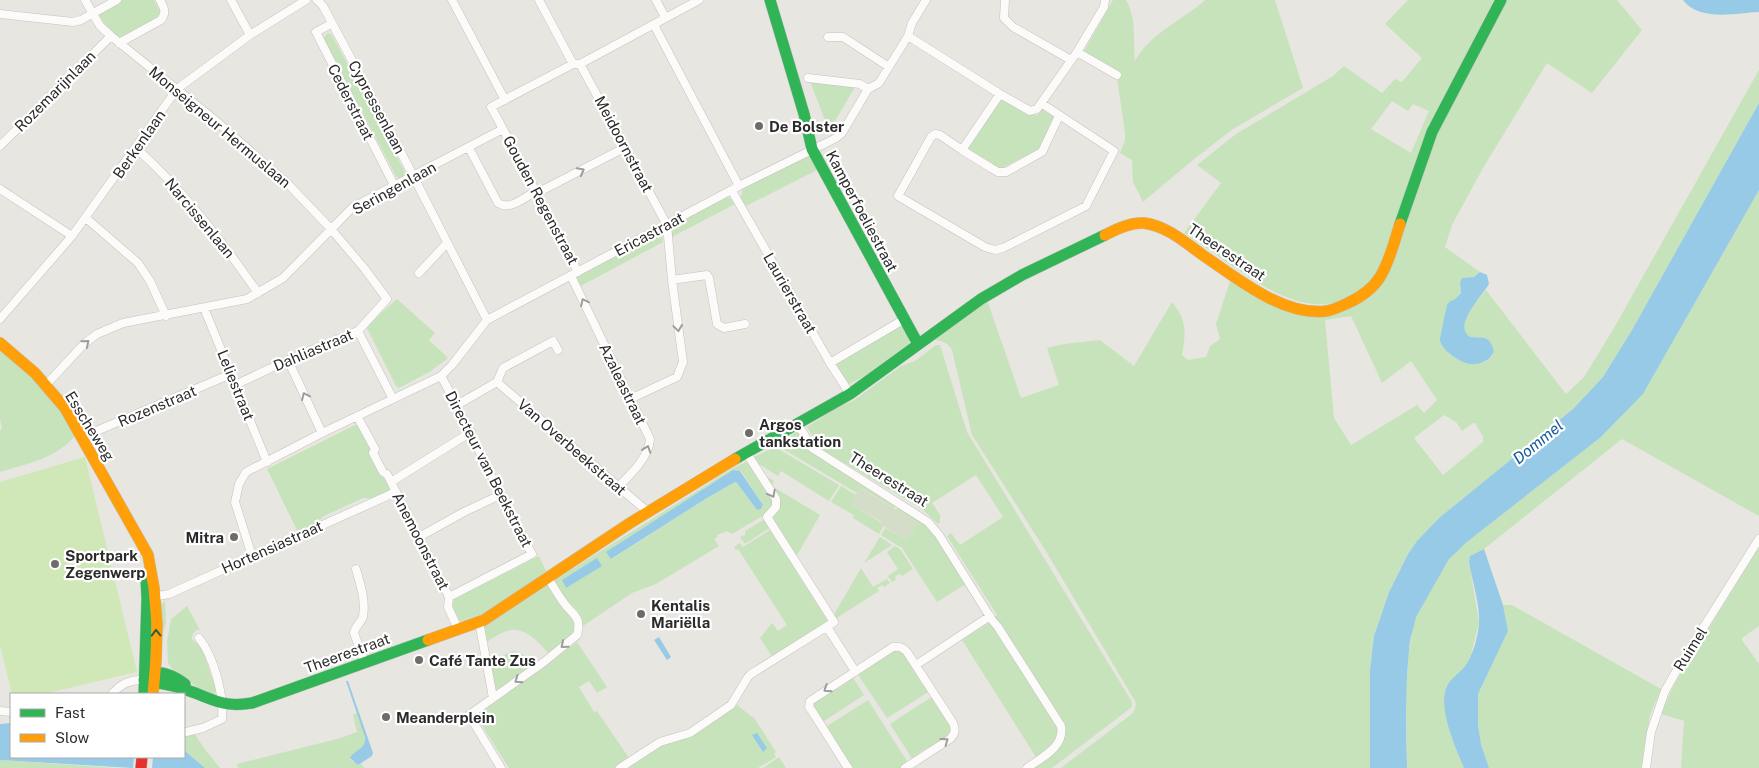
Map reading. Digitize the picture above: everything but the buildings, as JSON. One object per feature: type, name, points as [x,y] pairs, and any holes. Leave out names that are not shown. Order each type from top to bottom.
[{"type":"main road","name":"Kamperfoeliestraat","points":[[770,0],[804,114],[812,149],[903,320],[918,344]]},
{"type":"main road","name":"Theerestraat","points":[[151,678],[181,681],[196,693],[223,705],[239,706],[365,663],[479,621],[497,612],[648,512],[746,452],[850,394],[981,299],[1022,276],[1118,228],[1137,223],[1162,228],[1254,290],[1293,308],[1314,311],[1326,310],[1339,307],[1357,299],[1369,291],[1379,279],[1387,264],[1424,149],[1501,0]]},
{"type":"main road","name":"Esscheweg","points":[[0,343],[20,359],[64,408],[148,555],[153,573],[151,597],[151,678],[153,693]]},
{"type":"main road","name":"Esscheweg","points":[[144,693],[151,678]]},
{"type":"street","name":"Monseigneur Hermuslaan","points":[[84,0],[100,26],[111,36],[276,173],[331,229],[384,294],[387,300],[384,304]]},
{"type":"street","points":[[0,14],[73,22],[92,15],[117,0]]},
{"type":"street","points":[[119,43],[161,20],[165,15],[165,10],[160,0]]},
{"type":"street","points":[[231,0],[250,35]]},
{"type":"street","name":"Berkenlaan","points":[[0,318],[86,218],[177,89],[250,35],[306,0]]},
{"type":"street","points":[[311,0],[317,0]]},
{"type":"street","name":"Cypressenlaan","points":[[317,0],[323,6],[414,177],[487,320]]},
{"type":"street","points":[[452,0],[505,100]]},
{"type":"street","name":"Meidoornstraat","points":[[539,0],[626,147],[667,225]]},
{"type":"street","points":[[656,0],[665,17]]},
{"type":"street","points":[[503,129],[491,107],[654,25],[665,17],[699,0]]},
{"type":"street","name":"Ericastraat","points":[[487,320],[836,138],[842,133],[868,89],[879,83],[908,36],[912,23],[926,0]]},
{"type":"street","points":[[1005,0],[1004,18],[1014,27],[1071,60]]},
{"type":"street","points":[[908,36],[1030,111],[1037,109],[1077,52],[1104,7],[1105,0]]},
{"type":"street","name":"Cederstraat","points":[[331,24],[316,32],[395,187]]},
{"type":"street","name":"Laurierstraat","points":[[654,25],[735,189],[830,363],[850,394]]},
{"type":"street","name":"Rozemarijnlaan","points":[[0,146],[111,36]]},
{"type":"street","points":[[828,37],[843,37],[889,67]]},
{"type":"street","points":[[1077,52],[1117,75]]},
{"type":"street","points":[[808,78],[860,84],[868,89]]},
{"type":"street","points":[[962,150],[1000,94]]},
{"type":"street","points":[[1040,104],[1114,150],[1086,206],[1003,248],[995,250],[985,247],[898,196],[934,134],[940,135],[998,172],[1006,172],[1042,152],[1059,116]]},
{"type":"street","name":"Seringenlaan","points":[[46,386],[84,344],[97,334],[123,323],[247,299],[283,278],[353,208],[503,129]]},
{"type":"street","name":"Gouden Regenstraat","points":[[503,129],[537,192],[574,274]]},
{"type":"street","points":[[469,148],[498,203],[503,206],[509,206],[626,147]]},
{"type":"street","name":"Narcissenlaan","points":[[136,148],[185,197],[258,292]]},
{"type":"street","points":[[0,189],[72,236]]},
{"type":"street","points":[[86,218],[138,263],[150,281],[166,316]]},
{"type":"street","points":[[630,398],[677,376],[683,362],[667,225]]},
{"type":"street","points":[[419,273],[447,243]]},
{"type":"street","name":"Azaleastraat","points":[[574,274],[650,439],[650,448],[644,458],[618,486]]},
{"type":"street","points":[[672,280],[707,275],[717,324],[724,328],[745,324]]},
{"type":"street","name":"Dahliastraat","points":[[235,385],[358,330],[384,304]]},
{"type":"street","name":"Leliestraat","points":[[204,308],[268,462]]},
{"type":"street","points":[[252,556],[235,502],[239,484],[246,472],[441,376],[452,365],[487,320]]},
{"type":"street","points":[[830,363],[903,320]]},
{"type":"street","points":[[358,330],[393,399]]},
{"type":"street","points":[[457,405],[497,382],[503,368],[545,345],[553,341],[558,350]]},
{"type":"street","points":[[288,360],[322,433]]},
{"type":"street","name":"Rozenstraat","points":[[83,439],[94,432],[231,374]]},
{"type":"street","name":"Directeur van Beekstraat","points":[[441,376],[471,432],[500,495],[532,554],[448,597]]},
{"type":"street","name":"Van Overbeekstraat","points":[[497,382],[648,512]]},
{"type":"street","name":"Anemoonstraat","points":[[357,416],[375,449],[373,453],[387,474],[448,597],[448,607],[458,629]]},
{"type":"street","name":"Theerestraat","points":[[798,424],[812,448],[928,522],[939,535],[1061,726],[1061,738],[1056,746],[1027,768]]},
{"type":"street","points":[[391,482],[471,432]]},
{"type":"street","points":[[620,768],[660,742],[690,734],[731,705],[748,677],[834,622],[767,517],[776,507],[776,499],[746,452]]},
{"type":"street","name":"Hortensiastraat","points":[[151,597],[168,594],[396,492]]},
{"type":"street","points":[[419,538],[464,512],[500,495]]},
{"type":"street","name":"Ruimel","points":[[1646,768],[1652,732],[1665,691],[1759,539]]},
{"type":"street","points":[[356,569],[362,588],[363,615],[354,628],[354,633],[365,663]]},
{"type":"street","points":[[501,768],[469,715],[544,662],[578,635],[579,622],[576,615],[564,604],[548,578]]},
{"type":"street","points":[[916,665],[990,616]]},
{"type":"street","points":[[479,621],[486,650],[493,698]]},
{"type":"street","points":[[826,627],[855,672]]},
{"type":"street","points":[[186,732],[203,728],[222,719],[223,705],[218,682],[205,646],[199,638]]},
{"type":"street","points":[[848,768],[809,707],[810,701],[893,647],[903,647],[953,723],[955,729],[954,735],[950,739],[905,768]]},
{"type":"street","points":[[113,693],[119,686],[131,681],[151,678]]},
{"type":"green space","points":[[121,0],[154,0],[160,11],[159,16],[125,36],[118,37],[108,28],[98,14]]},
{"type":"green space","points":[[1113,0],[1126,0],[1132,15],[1135,61],[1149,42],[1158,34],[1205,0],[1275,0],[1303,88],[1233,129],[1143,202],[1133,182],[1132,160],[1120,153],[1125,140],[1125,133],[1117,78],[1120,73],[1084,51]]},
{"type":"green space","points":[[1408,0],[1494,0],[1435,115],[1377,275],[1360,291],[1342,300],[1325,304],[1307,303],[1289,298],[1253,280],[1184,233],[1221,183],[1197,165],[1236,134],[1333,76],[1344,66],[1382,93],[1395,79],[1402,82],[1422,58],[1385,24]],"holes":[[[1392,101],[1408,111],[1413,104],[1429,111],[1411,153],[1371,129]]]},
{"type":"green space","points":[[1503,0],[1617,0],[1642,30],[1592,93],[1547,63],[1483,168],[1452,225],[1445,247],[1480,272],[1474,277],[1464,278],[1460,285],[1461,293],[1446,309],[1441,337],[1442,345],[1445,349],[1461,360],[1485,362],[1490,359],[1494,352],[1479,337],[1467,336],[1464,330],[1464,324],[1469,312],[1486,290],[1566,394],[1584,377],[1614,328],[1759,70],[1759,103],[1632,330],[1603,377],[1573,409],[1439,518],[1417,541],[1408,554],[1389,592],[1374,636],[1370,670],[1370,768],[1061,768],[1133,713],[1136,705],[1135,701],[1047,553],[972,435],[952,350],[944,342],[932,340],[987,300],[1021,398],[1059,385],[1047,348],[1100,340],[1134,366],[1172,302],[1183,321],[1184,340],[1182,355],[1188,360],[1206,357],[1210,346],[1220,339],[1216,324],[1231,278],[1297,311],[1356,305],[1373,295],[1380,285],[1430,145]],"holes":[[[1351,316],[1382,383],[1411,361],[1437,400],[1424,413],[1417,405],[1351,445],[1334,418],[1325,320]],[[1444,415],[1456,422],[1462,431],[1475,423],[1483,437],[1483,442],[1443,475],[1414,438]]]},
{"type":"green space","points":[[328,33],[332,35],[405,172],[404,177],[400,179],[396,176],[323,38]]},
{"type":"green space","points":[[810,81],[855,87],[835,121],[830,124],[825,120]]},
{"type":"green space","points":[[999,96],[1030,115],[1037,115],[1042,109],[1056,118],[1039,149],[1000,169],[966,149]]},
{"type":"green space","points":[[810,153],[819,169],[744,207],[740,200],[743,188]]},
{"type":"green space","points":[[1759,190],[1759,516],[1622,439],[1484,549],[1470,557],[1469,562],[1479,622],[1471,655],[1465,666],[1446,687],[1445,709],[1450,731],[1464,768],[1407,768],[1406,692],[1409,650],[1416,616],[1438,577],[1449,559],[1458,549],[1601,437],[1643,394]]},
{"type":"green space","points":[[725,197],[730,198],[735,204],[672,237],[669,227]]},
{"type":"green space","points":[[661,232],[663,242],[579,287],[576,279],[577,275]]},
{"type":"green space","points":[[397,299],[435,333],[429,340],[448,358],[431,371],[399,388],[396,386],[367,328],[370,323]]},
{"type":"green space","points":[[899,326],[904,328],[909,337],[909,344],[863,377],[849,384],[836,366],[837,363]]},
{"type":"green space","points":[[936,345],[940,345],[967,432],[1132,702],[1132,707],[1052,768],[1031,768],[1064,736],[994,619],[997,615],[947,536],[951,533],[960,545],[1003,517],[976,475],[932,503],[940,515],[940,522],[938,524],[922,509],[821,449],[807,427],[838,407],[853,401],[901,366],[915,361]]},
{"type":"green space","points":[[0,348],[42,388],[60,410],[76,435],[51,455],[0,472],[0,431],[2,428],[0,419]]},
{"type":"green space","points":[[357,424],[360,426],[390,488],[388,492],[375,499],[363,498],[324,516],[313,526],[298,532],[267,469]]},
{"type":"green space","points":[[796,432],[799,433],[809,449],[897,504],[894,508],[861,488],[857,493],[778,446]]},
{"type":"green space","points":[[775,447],[839,485],[829,501],[781,471],[778,476],[759,464],[754,457]]},
{"type":"green space","name":"Sportpark Zegenwerp","points":[[85,457],[137,672],[47,693],[12,693],[0,646],[0,482]]},
{"type":"green space","points":[[746,462],[750,464],[774,503],[769,512],[732,534],[727,531],[717,535],[718,537],[714,539],[719,546],[656,584],[632,593],[583,626],[579,614],[565,599],[553,581],[735,467]],"holes":[[[733,470],[741,471],[763,505],[761,509],[757,510],[735,482],[612,559],[607,552]]]},
{"type":"green space","points":[[767,477],[774,481],[772,486],[820,515],[796,557],[774,522],[773,516],[777,510],[766,479]]},
{"type":"green space","points":[[841,486],[856,495],[851,504],[882,523],[883,527],[879,534],[853,518],[854,515],[831,502]]},
{"type":"green space","points":[[860,488],[918,523],[907,540],[881,525],[882,522],[851,504]]},
{"type":"green space","points":[[899,505],[928,526],[966,584],[937,602],[902,548],[881,535],[885,528],[907,540],[918,523],[896,510]]},
{"type":"green space","points":[[765,519],[771,527],[745,544],[740,537],[745,535],[745,531]]},
{"type":"green space","points":[[770,530],[829,623],[773,658],[760,638],[772,623],[778,631],[787,625],[738,549],[736,550],[734,547],[740,543],[743,547]]},
{"type":"green space","points":[[880,537],[892,545],[864,563]]},
{"type":"green space","points":[[895,546],[900,549],[913,569],[902,576],[899,574],[895,577],[896,580],[892,582],[888,576],[898,569],[887,552]]},
{"type":"green space","points":[[1759,547],[1759,626],[1742,638],[1742,640],[1759,664],[1759,768],[1681,768],[1684,721],[1661,714],[1662,711],[1675,683]]},
{"type":"green space","points":[[539,556],[546,571],[485,613],[458,622],[451,607],[454,599]]},
{"type":"green space","points":[[861,568],[873,587],[887,579],[890,583],[884,587],[882,585],[877,588],[879,591],[835,619],[833,616]]},
{"type":"green space","points":[[547,585],[574,618],[576,631],[550,655],[532,637],[520,631],[507,631],[486,642],[482,626]]},
{"type":"green space","points":[[165,601],[166,623],[159,645],[161,604]]},
{"type":"green space","points":[[1503,605],[1512,605],[1661,689],[1650,715],[1641,768],[1489,768],[1481,744],[1478,725],[1478,694],[1508,631]]},
{"type":"green space","points":[[187,606],[200,630],[193,633],[192,639],[201,644],[216,690],[214,695],[210,696],[173,670],[168,663],[167,642],[171,619]]},
{"type":"green space","points":[[990,622],[1057,724],[1057,735],[1053,744],[1036,757],[962,640]]},
{"type":"green space","points":[[577,642],[607,687],[597,693],[589,681],[579,687],[594,712],[597,711],[629,758],[614,768],[509,768],[476,716]]},
{"type":"green space","points":[[895,649],[902,650],[917,671],[917,676],[922,684],[926,685],[930,691],[887,718],[857,673]]},
{"type":"green space","points":[[512,651],[522,654],[535,665],[494,695],[491,662]]},
{"type":"green space","points":[[852,676],[864,695],[821,723],[812,708],[813,701],[832,688],[837,689],[845,684],[846,679]]},
{"type":"green space","points":[[933,696],[951,723],[951,733],[932,748],[928,747],[919,753],[918,757],[913,760],[890,724]]},
{"type":"green space","points":[[868,700],[908,763],[901,768],[853,768],[847,758],[842,756],[824,728]]},
{"type":"green space","points":[[737,705],[755,719],[776,752],[774,754],[776,757],[758,768],[627,768],[659,747],[691,737]]},
{"type":"green space","points":[[357,713],[364,731],[365,740],[362,748],[350,759],[359,765],[361,763],[364,768],[238,768],[237,764],[337,739],[357,732],[353,715]]},
{"type":"green space","points":[[185,728],[194,733],[220,768],[205,768],[185,751]]},
{"type":"green space","points":[[779,757],[786,768],[763,768]]},
{"type":"green space","points":[[0,760],[117,768],[0,768]]},
{"type":"water","points":[[1683,0],[1759,0],[1759,12],[1708,14],[1690,7]]},
{"type":"water","name":"Dommel","points":[[1759,103],[1759,190],[1643,394],[1601,437],[1467,542],[1449,559],[1416,617],[1410,642],[1406,695],[1407,768],[1370,768],[1370,670],[1374,636],[1389,592],[1408,554],[1417,541],[1439,518],[1573,409],[1603,377],[1632,330]]},
{"type":"water","points":[[1480,272],[1487,275],[1489,284],[1466,319],[1465,332],[1470,337],[1486,338],[1491,343],[1494,352],[1485,361],[1478,364],[1470,364],[1452,355],[1444,348],[1440,340],[1447,305],[1461,293],[1460,282],[1462,278],[1474,277]]},
{"type":"water","points":[[733,470],[740,471],[763,505],[761,509],[757,510],[735,482],[611,559],[606,552]]},
{"type":"water","points":[[1484,549],[1503,605],[1508,631],[1478,694],[1478,725],[1481,744],[1489,768],[1464,768],[1452,739],[1444,705],[1448,683],[1468,662],[1476,640],[1479,623],[1478,608],[1469,562],[1470,556]]},
{"type":"water","points":[[597,558],[602,566],[566,588],[562,580]]},
{"type":"water","points":[[659,637],[671,657],[667,660],[654,640]]},
{"type":"water","points":[[346,681],[348,681],[373,753],[372,756],[358,765],[350,758],[362,747],[365,737]]},
{"type":"water","points":[[10,723],[10,758],[134,758],[133,768],[0,760],[0,724]]},
{"type":"water","points":[[757,733],[767,748],[763,752],[752,735]]},
{"type":"water","points":[[185,751],[205,768],[152,768],[153,758],[185,758]]},
{"type":"traffic: fast","points":[[770,0],[804,114],[812,149],[918,344]]},
{"type":"traffic: fast","points":[[1400,224],[1432,132],[1501,0]]},
{"type":"traffic: fast","points":[[735,459],[850,394],[981,299],[1022,275],[1105,235]]},
{"type":"traffic: fast","points":[[144,693],[146,579]]},
{"type":"traffic: fast","points":[[144,680],[182,688],[226,703],[252,703],[428,640]]},
{"type":"traffic: fast","points":[[150,675],[164,673],[173,676],[185,684]]},
{"type":"traffic: slow","points":[[1105,235],[1119,228],[1134,224],[1144,223],[1161,228],[1176,236],[1262,294],[1294,308],[1326,311],[1353,301],[1373,286],[1380,277],[1392,251],[1400,224]]},
{"type":"traffic: slow","points":[[0,343],[35,373],[65,408],[148,555],[154,588],[157,624],[153,693]]},
{"type":"traffic: slow","points":[[428,640],[484,620],[630,523],[735,459]]},
{"type":"traffic: jam","points":[[141,768],[142,758]]},
{"type":"place","name":"De Bolster","points":[[759,126]]},
{"type":"place","name":"Argos tankstation","points":[[749,433]]},
{"type":"place","name":"Mitra","points":[[234,537]]},
{"type":"place","name":"Sportpark Zegenwerp","points":[[55,564]]},
{"type":"place","name":"Kentalis Mariëlla","points":[[641,614]]},
{"type":"place","name":"Café Tante Zus","points":[[419,660]]},
{"type":"place","name":"Meanderplein","points":[[386,717]]}]
